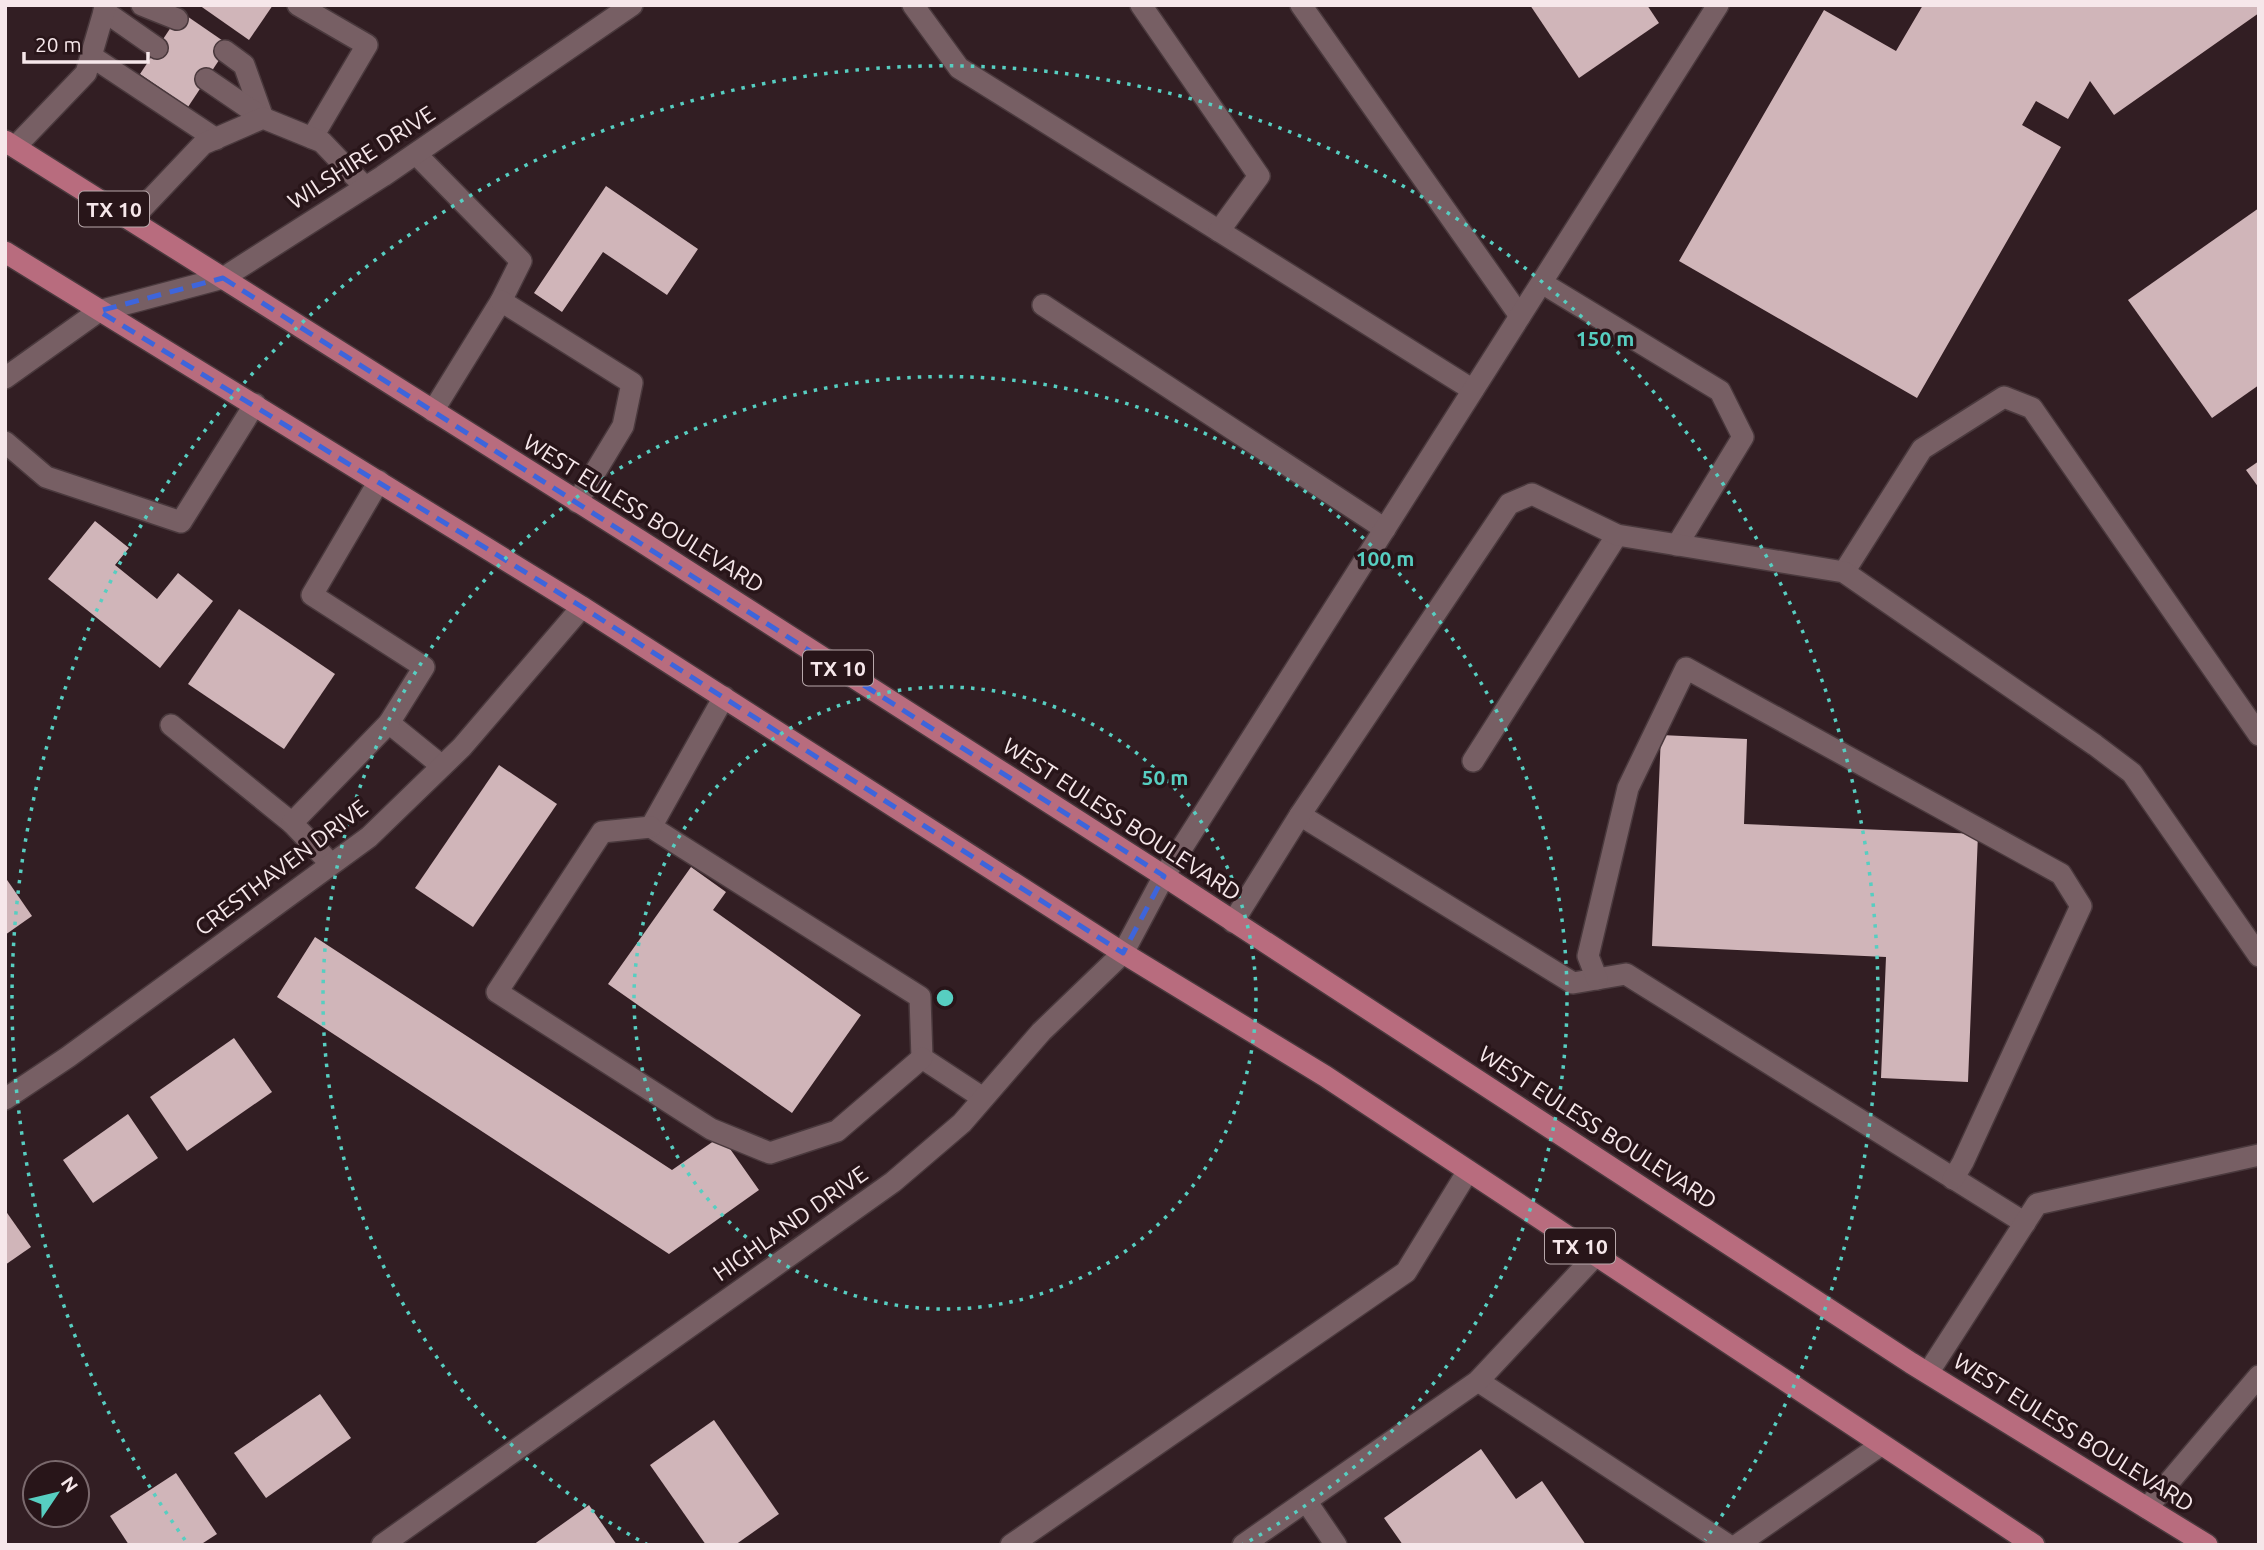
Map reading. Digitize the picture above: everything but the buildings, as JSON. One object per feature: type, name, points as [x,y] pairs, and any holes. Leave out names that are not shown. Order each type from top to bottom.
[{"type":"main road","name":"WEST EULESS BOULEVARD","points":[[10,144],[1164,876],[1928,1373],[2207,1545]]},
{"type":"main road","name":"TX 10","points":[[5,252],[582,607],[1123,953],[1325,1076],[2034,1545]]},
{"type":"street","points":[[142,5],[177,19]]},
{"type":"street","points":[[299,5],[368,45],[312,138]]},
{"type":"street","name":"WILSHIRE DRIVE","points":[[99,311],[223,278],[416,153],[632,5]]},
{"type":"street","points":[[914,5],[958,68],[1473,390]]},
{"type":"street","points":[[1141,5],[1259,176],[1219,231]]},
{"type":"street","points":[[1301,5],[1520,316]]},
{"type":"street","name":"HIGHLAND DRIVE","points":[[382,1545],[893,1182],[962,1123],[1041,1032],[1123,953],[1164,876],[1718,5]]},
{"type":"street","points":[[10,144],[86,73],[105,8],[157,47]]},
{"type":"street","points":[[225,51],[244,65],[263,118]]},
{"type":"street","points":[[91,56],[216,139]]},
{"type":"street","points":[[206,79],[263,118],[322,142],[365,187]]},
{"type":"street","points":[[131,220],[203,144],[263,118]]},
{"type":"street","points":[[416,153],[521,261],[501,302],[433,411]]},
{"type":"street","points":[[1542,283],[1720,391],[1743,437],[1677,545]]},
{"type":"street","points":[[501,302],[632,383],[623,426],[577,502]]},
{"type":"street","points":[[1043,304],[1385,529]]},
{"type":"street","points":[[5,378],[99,311]]},
{"type":"street","points":[[1844,572],[1922,449],[2004,397],[2032,408],[2259,735]]},
{"type":"street","points":[[5,442],[46,477],[181,522],[255,404]]},
{"type":"street","points":[[292,823],[389,723],[424,667],[312,595],[379,481]]},
{"type":"street","points":[[1233,922],[1300,815],[1509,504],[1532,494],[1618,535],[1844,572],[2132,774],[2259,956]]},
{"type":"street","points":[[1473,761],[1618,535]]},
{"type":"street","name":"CRESTHAVEN DRIVE","points":[[5,1099],[68,1057],[369,837],[462,747],[582,607]]},
{"type":"street","points":[[1597,979],[1588,956],[1628,788],[1686,668],[2061,874],[2081,906],[1953,1179]]},
{"type":"street","points":[[651,827],[724,697]]},
{"type":"street","points":[[389,723],[442,766]]},
{"type":"street","points":[[171,725],[292,823],[331,864]]},
{"type":"street","points":[[1300,815],[1573,983],[1626,974],[2025,1223]]},
{"type":"street","points":[[651,827],[920,997],[922,1058],[837,1131],[770,1153],[711,1129],[497,992],[602,832],[651,827]]},
{"type":"street","points":[[922,1058],[983,1098]]},
{"type":"street","points":[[1928,1373],[2037,1204],[2259,1155]]},
{"type":"street","points":[[1011,1545],[1406,1272],[1468,1171]]},
{"type":"street","points":[[1243,1545],[1478,1381],[1595,1256]]},
{"type":"street","points":[[2147,1508],[2259,1376]]},
{"type":"street","points":[[1478,1381],[1728,1545]]},
{"type":"street","points":[[1737,1545],[1881,1445]]},
{"type":"street","points":[[1306,1501],[1336,1545]]},
{"type":"highlighted area","points":[[223,278],[1164,876],[1123,953],[582,607],[99,311]]}]
